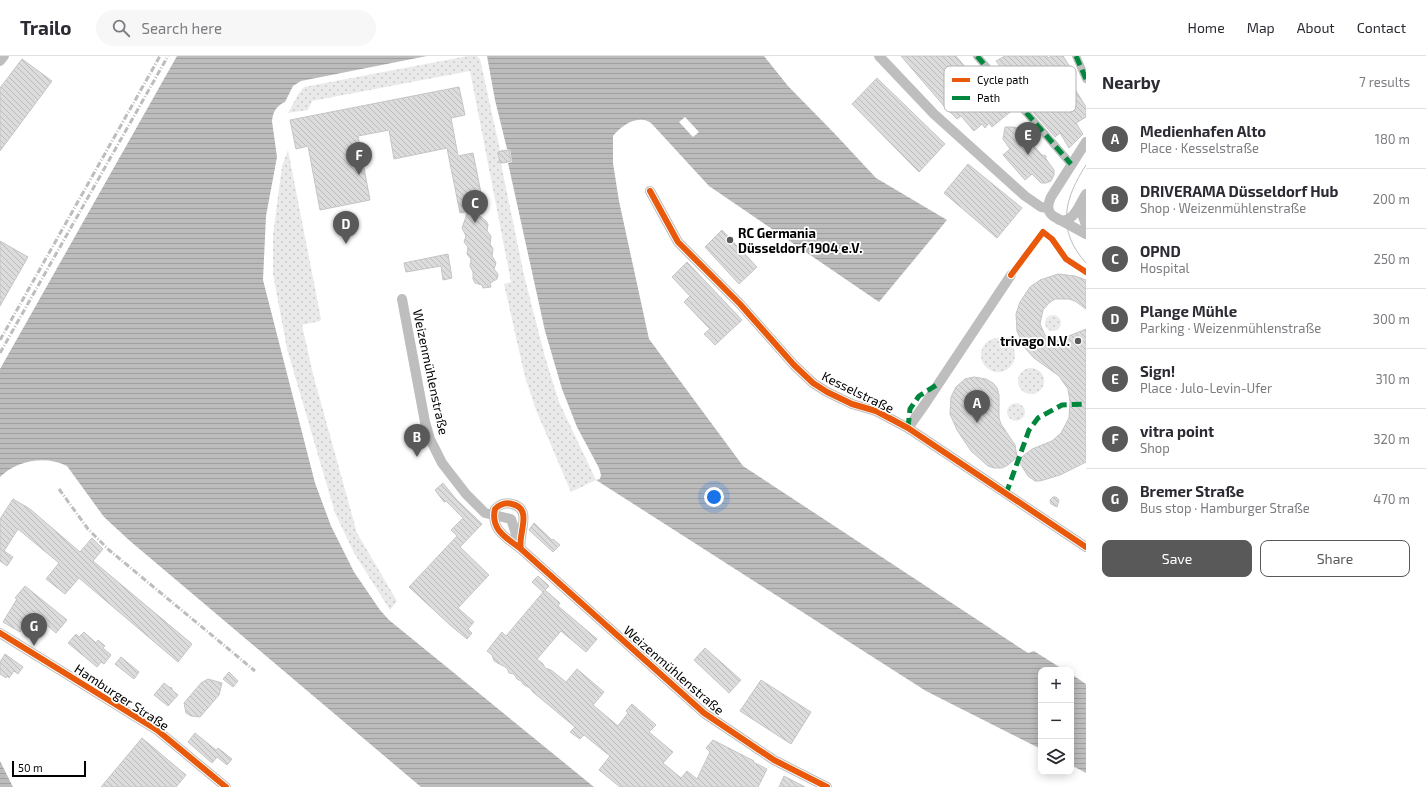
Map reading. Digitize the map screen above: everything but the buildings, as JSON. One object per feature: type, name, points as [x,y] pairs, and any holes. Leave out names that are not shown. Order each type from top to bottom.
[{"type":"street","points":[[0,61],[4,56]]},
{"type":"street","points":[[879,56],[934,114],[1025,196],[1041,207],[1048,208]]},
{"type":"street","points":[[1076,56],[1086,79]]},
{"type":"street","points":[[981,57],[989,66]]},
{"type":"street","points":[[1027,112],[1071,164]]},
{"type":"street","points":[[1086,142],[1071,164],[1052,197],[1048,208],[1050,213],[1059,220],[1086,234]]},
{"type":"street","name":"Kesselstraße","points":[[650,191],[678,242],[740,304],[794,365],[813,383],[827,392],[852,404],[876,411],[908,428],[1086,547]]},
{"type":"street","points":[[1059,220],[1064,221],[1069,219],[1076,211],[1085,195]]},
{"type":"street","points":[[1085,195],[1081,207],[1083,219],[1086,224]]},
{"type":"street","points":[[908,428],[1011,275]]},
{"type":"street","name":"Weizenmühlenstraße","points":[[402,299],[425,422],[430,439],[442,463],[466,494],[485,513],[511,519],[521,549],[704,713],[774,760],[827,787]]},
{"type":"street","points":[[510,503],[519,507],[524,515],[520,542],[521,549],[502,534],[493,520],[495,509],[501,504],[510,503]]},
{"type":"street","name":"Hamburger Straße","points":[[0,633],[157,730],[226,787]]},
{"type":"shaded area","points":[[177,56],[427,56],[301,81],[293,86],[285,102],[279,105],[273,115],[272,121],[277,157],[266,216],[263,280],[315,483],[331,526],[354,572],[380,610],[389,620],[594,787],[421,787],[130,541],[104,517],[67,466],[50,461],[32,461],[23,463],[7,471],[0,477],[0,369]]},
{"type":"shaded area","points":[[468,56],[477,56],[480,59],[500,150],[510,149],[512,162],[501,164],[524,275],[545,357],[559,402],[596,480],[571,492],[536,410],[525,377],[504,284],[511,282],[470,71],[312,101],[308,110],[288,113],[304,87]]},
{"type":"shaded area","points":[[487,56],[764,56],[788,86],[876,178],[947,220],[879,302],[709,186],[652,124],[645,120],[630,122],[622,127],[613,136],[613,163],[619,201],[649,339],[743,466],[1028,653],[1034,651],[1059,667],[1038,667],[1038,747],[926,691],[596,480],[600,479],[601,475],[599,468],[577,427],[562,389],[545,331],[508,163],[512,162],[510,149],[507,149],[495,100]]},
{"type":"shaded area","points":[[288,150],[321,319],[320,321],[302,325],[313,374],[357,533],[397,601],[390,610],[354,553],[335,513],[287,349],[273,274],[273,235],[282,166]]},
{"type":"shaded area","points":[[1050,315],[1056,315],[1061,320],[1059,329],[1056,331],[1050,331],[1045,326],[1045,320]]},
{"type":"shaded area","points":[[998,338],[1010,343],[1015,355],[1010,367],[998,372],[986,367],[981,355],[986,343]]},
{"type":"shaded area","points":[[1031,368],[1040,372],[1044,381],[1040,390],[1031,394],[1022,390],[1018,381],[1022,372]]},
{"type":"shaded area","points":[[1016,403],[1022,406],[1025,412],[1022,418],[1016,421],[1010,418],[1007,412],[1010,406]]},
{"type":"shaded area","points":[[1074,676],[1086,684],[1086,773],[1074,767]]},
{"type":"shaded area","points":[[0,761],[13,787],[0,787]]},
{"type":"pier","points":[[685,117],[699,132],[693,137],[679,122]]},
{"type":"tram line","points":[[1086,165],[1072,190],[1066,214],[1070,239],[1076,251],[1086,263]]},
{"type":"railway","points":[[0,340],[160,56]]},
{"type":"railway","points":[[0,353],[168,56]]},
{"type":"railway","points":[[59,489],[88,529],[109,550],[255,671]]},
{"type":"marked path","points":[[977,56],[986,66]]},
{"type":"marked path","points":[[1076,56],[1086,79]]},
{"type":"marked path","points":[[1026,112],[1071,164]]},
{"type":"marked path","points":[[908,428],[910,409],[919,396],[938,384]]},
{"type":"marked path","points":[[1006,494],[1029,430],[1038,418],[1062,405],[1086,404]]},
{"type":"cycle path","points":[[650,191],[678,242],[740,304],[794,365],[813,383],[827,392],[852,404],[876,411],[908,428],[1086,547]]},
{"type":"cycle path","points":[[1011,275],[1043,232],[1052,239],[1066,259],[1086,272]]},
{"type":"cycle path","points":[[521,549],[520,543],[523,523],[522,511],[519,507],[505,503],[495,509],[494,516],[497,528],[501,533],[521,549],[704,713],[774,760],[827,787]]},
{"type":"cycle path","points":[[0,633],[157,730],[226,787]]},
{"type":"place","name":"Sign!","points":[[1028,155]]},
{"type":"place","name":"vitra point","points":[[359,175]]},
{"type":"place","name":"OPND","points":[[475,223]]},
{"type":"place","name":"RC Germania Düsseldorf 1904 e.V.","points":[[730,240]]},
{"type":"place","name":"Plange Mühle","points":[[346,244]]},
{"type":"place","name":"trivago N.V.","points":[[1078,341]]},
{"type":"place","name":"Medienhafen Alto","points":[[977,423]]},
{"type":"place","name":"DRIVERAMA Düsseldorf Hub","points":[[417,457]]},
{"type":"place","name":"Bremer Straße","points":[[34,646]]}]
